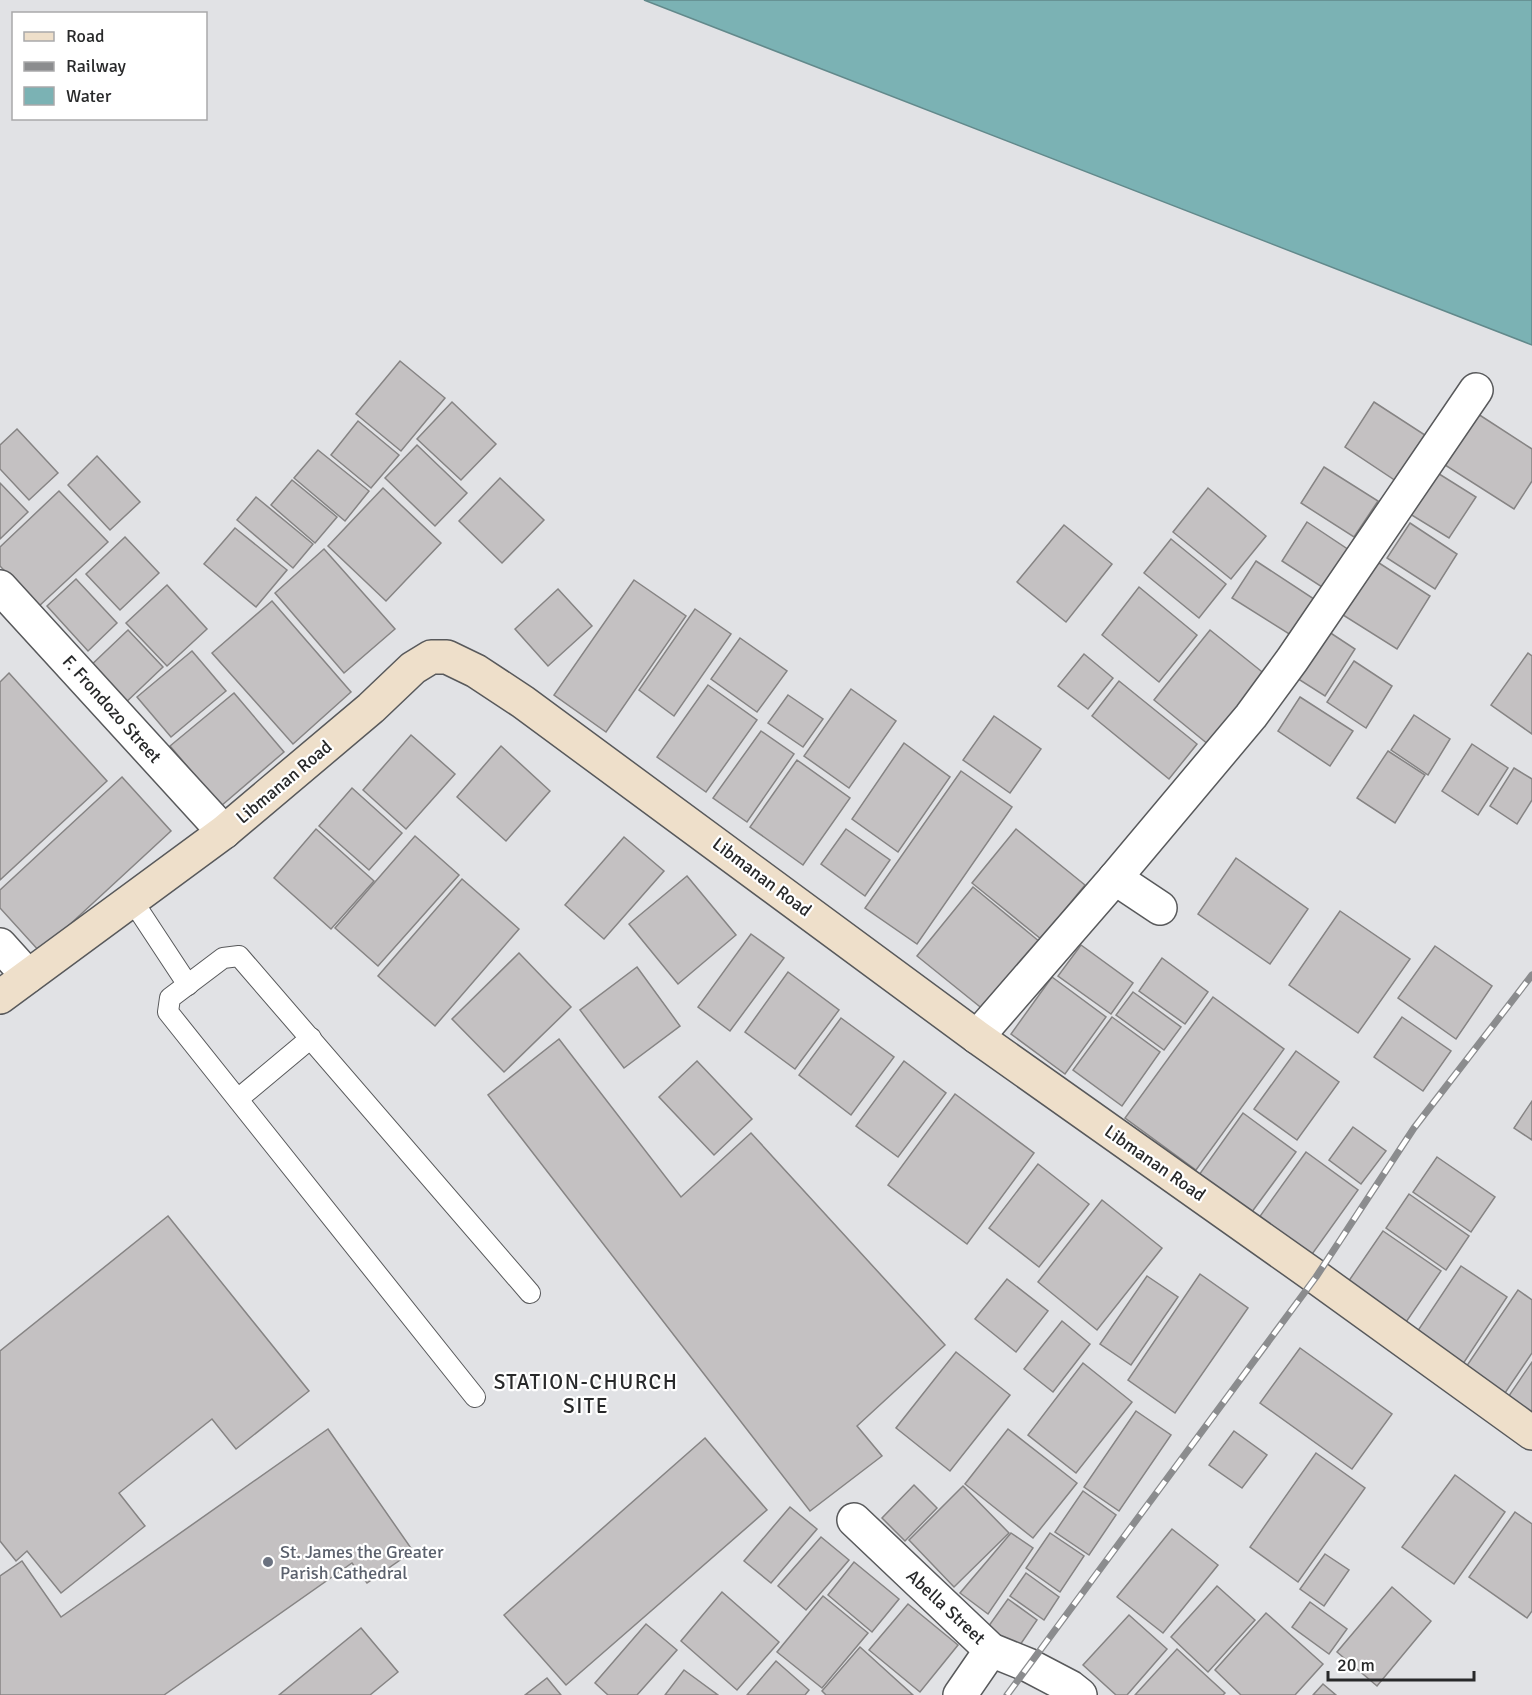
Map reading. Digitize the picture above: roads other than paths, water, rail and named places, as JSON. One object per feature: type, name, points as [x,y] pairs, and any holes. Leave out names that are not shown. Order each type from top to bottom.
[{"type":"main road","name":"Libmanan Road","points":[[0,997],[224,832],[371,708],[413,668],[431,657],[447,657],[476,671],[523,702],[977,1037],[1532,1433]]},
{"type":"street","points":[[977,1037],[1115,878],[1258,706],[1292,660],[1476,390]]},
{"type":"street","name":"F. Frondozo Street","points":[[0,587],[224,832]]},
{"type":"street","points":[[1115,878],[1160,908]]},
{"type":"street","points":[[0,945],[28,976]]},
{"type":"street","name":"Abella Street","points":[[854,1520],[991,1650],[1028,1665],[1070,1687],[1080,1695]]},
{"type":"street","points":[[960,1695],[991,1650]]},
{"type":"lane","points":[[132,900],[188,985]]},
{"type":"lane","points":[[475,1397],[168,1012],[170,998],[223,958],[239,956],[530,1293]]},
{"type":"lane","points":[[238,1099],[311,1038]]},
{"type":"water","points":[[644,0],[1532,0],[1532,345]]},
{"type":"railway","points":[[1007,1695],[1316,1277],[1414,1128],[1532,975]]},
{"type":"place","name":"St. James the Greater Parish Cathedral","points":[[268,1562]]},
{"type":"district","name":"STATION-CHURCH SITE","points":[[586,1394]]}]
